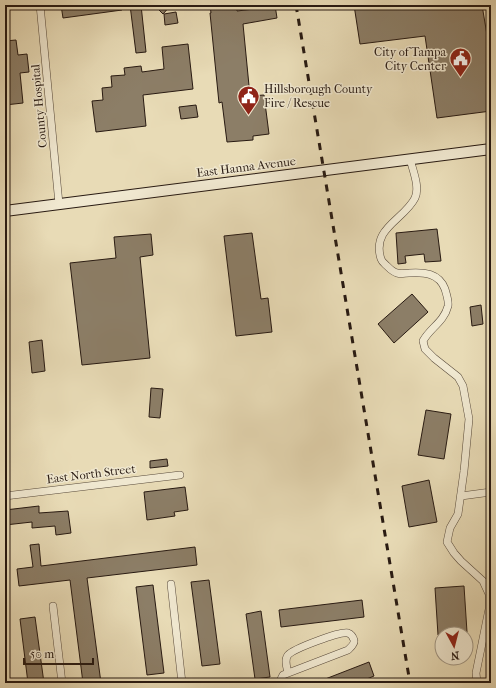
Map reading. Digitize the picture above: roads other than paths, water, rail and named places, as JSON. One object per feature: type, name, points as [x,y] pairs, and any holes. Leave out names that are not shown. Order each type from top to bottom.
[{"type":"street","name":"County Hospital","points":[[40,5],[59,204]]},
{"type":"street","name":"East Hanna Avenue","points":[[5,210],[491,149]]},
{"type":"street","points":[[410,160],[416,186],[415,199],[398,220],[385,230],[381,239],[380,250],[382,260],[392,271],[398,274],[419,272],[435,276],[442,281],[446,293],[448,306],[440,322],[426,335],[423,341],[425,349],[458,377],[463,386],[469,419],[458,514],[450,528],[447,542],[461,561],[483,581],[489,594],[489,609],[476,673],[477,683]]},
{"type":"street","name":"East North Street","points":[[5,496],[180,475]]},
{"type":"street","points":[[461,496],[491,492]]},
{"type":"street","points":[[171,584],[182,683]]},
{"type":"street","points":[[53,606],[62,683]]},
{"type":"street","points":[[279,683],[283,675],[348,650],[354,643],[354,640],[351,635],[347,633],[326,637],[293,651],[288,655],[286,660],[288,673]]},
{"type":"railway","points":[[296,5],[410,683]]},
{"type":"place","name":"City of Tampa City Center","points":[[461,78]]},
{"type":"place","name":"Hillsborough County Fire / Rescue","points":[[248,116]]}]
